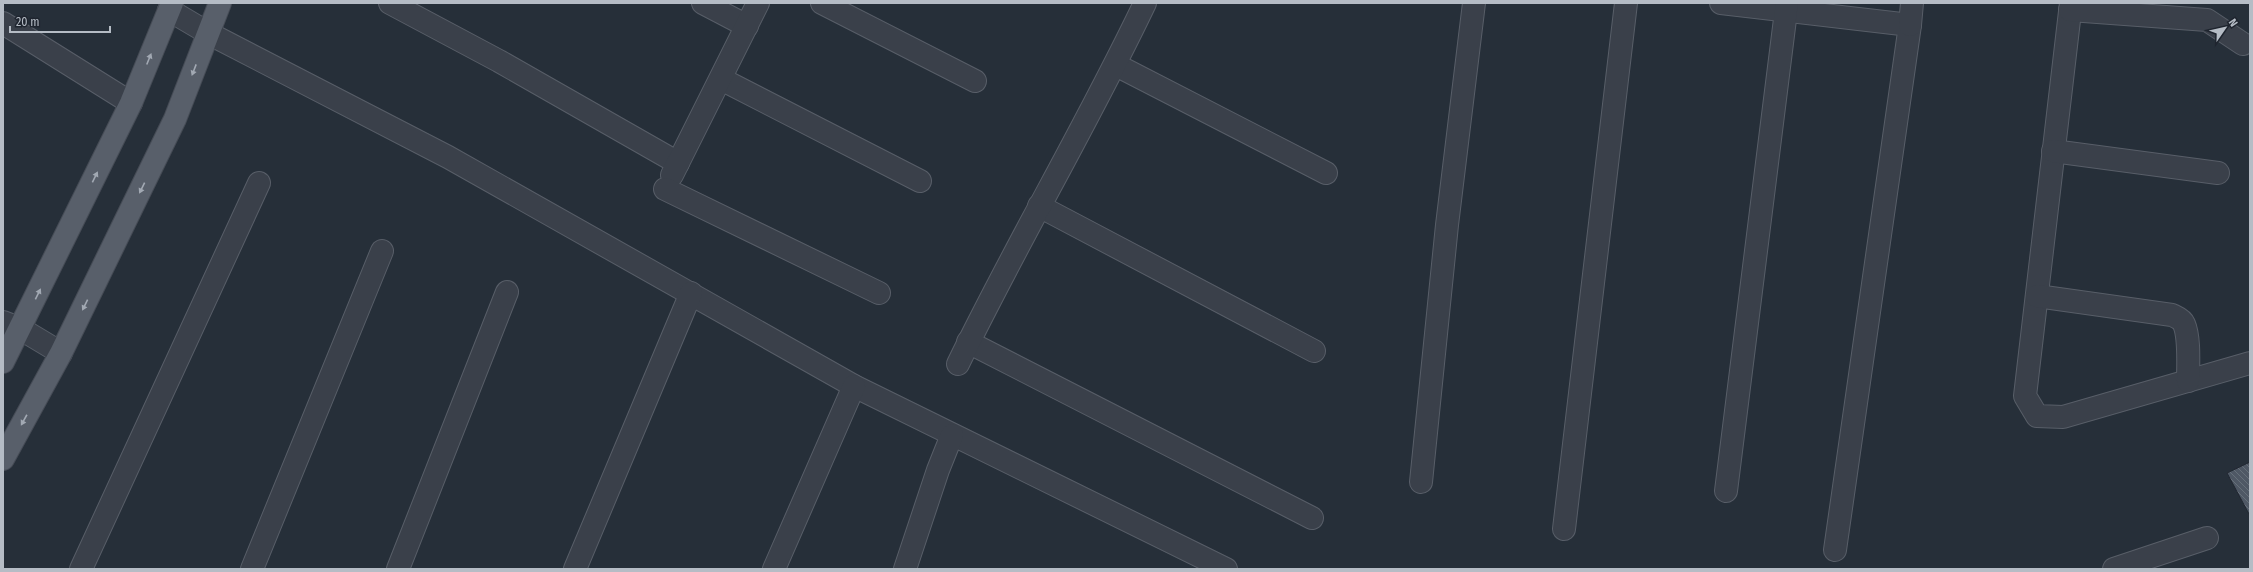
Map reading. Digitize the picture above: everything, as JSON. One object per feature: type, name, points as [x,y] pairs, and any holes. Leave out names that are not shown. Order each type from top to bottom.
[{"type":"main road","points":[[3,459],[61,353],[175,119],[220,3]]},
{"type":"main road","points":[[3,362],[12,325],[131,103],[170,6]]},
{"type":"street","points":[[390,3],[499,61],[678,163]]},
{"type":"street","points":[[703,3],[747,26]]},
{"type":"street","points":[[758,3],[662,196],[879,293]]},
{"type":"street","points":[[822,3],[975,81]]},
{"type":"street","points":[[958,364],[1039,206],[1116,65],[1145,3]]},
{"type":"street","points":[[1421,482],[1447,225],[1474,3]]},
{"type":"street","points":[[1564,529],[1626,3]]},
{"type":"street","points":[[1721,3],[1786,7],[1910,25]]},
{"type":"street","points":[[1835,550],[1912,3]]},
{"type":"street","points":[[170,6],[208,33],[448,157],[854,386],[1224,569]]},
{"type":"street","points":[[2243,44],[2207,20],[2070,6],[2025,396],[2037,416],[2063,416],[2250,363]]},
{"type":"street","points":[[1726,491],[1786,7]]},
{"type":"street","points":[[3,23],[131,103]]},
{"type":"street","points":[[1116,65],[1326,173]]},
{"type":"street","points":[[721,79],[920,181]]},
{"type":"street","points":[[2053,152],[2218,173]]},
{"type":"street","points":[[81,569],[259,183]]},
{"type":"street","points":[[1039,206],[1314,351]]},
{"type":"street","points":[[252,569],[382,251]]},
{"type":"street","points":[[398,569],[507,292]]},
{"type":"street","points":[[575,569],[691,293]]},
{"type":"street","points":[[2037,296],[2172,315],[2178,318],[2184,324],[2188,353],[2188,381]]},
{"type":"street","points":[[12,325],[61,353]]},
{"type":"street","points":[[968,342],[1312,518]]},
{"type":"street","points":[[774,569],[854,386]]},
{"type":"street","points":[[904,569],[938,470],[952,435]]},
{"type":"street","points":[[2114,569],[2207,538]]},
{"type":"building","points":[[2250,462],[2250,514],[2249,514],[2227,473]]}]
